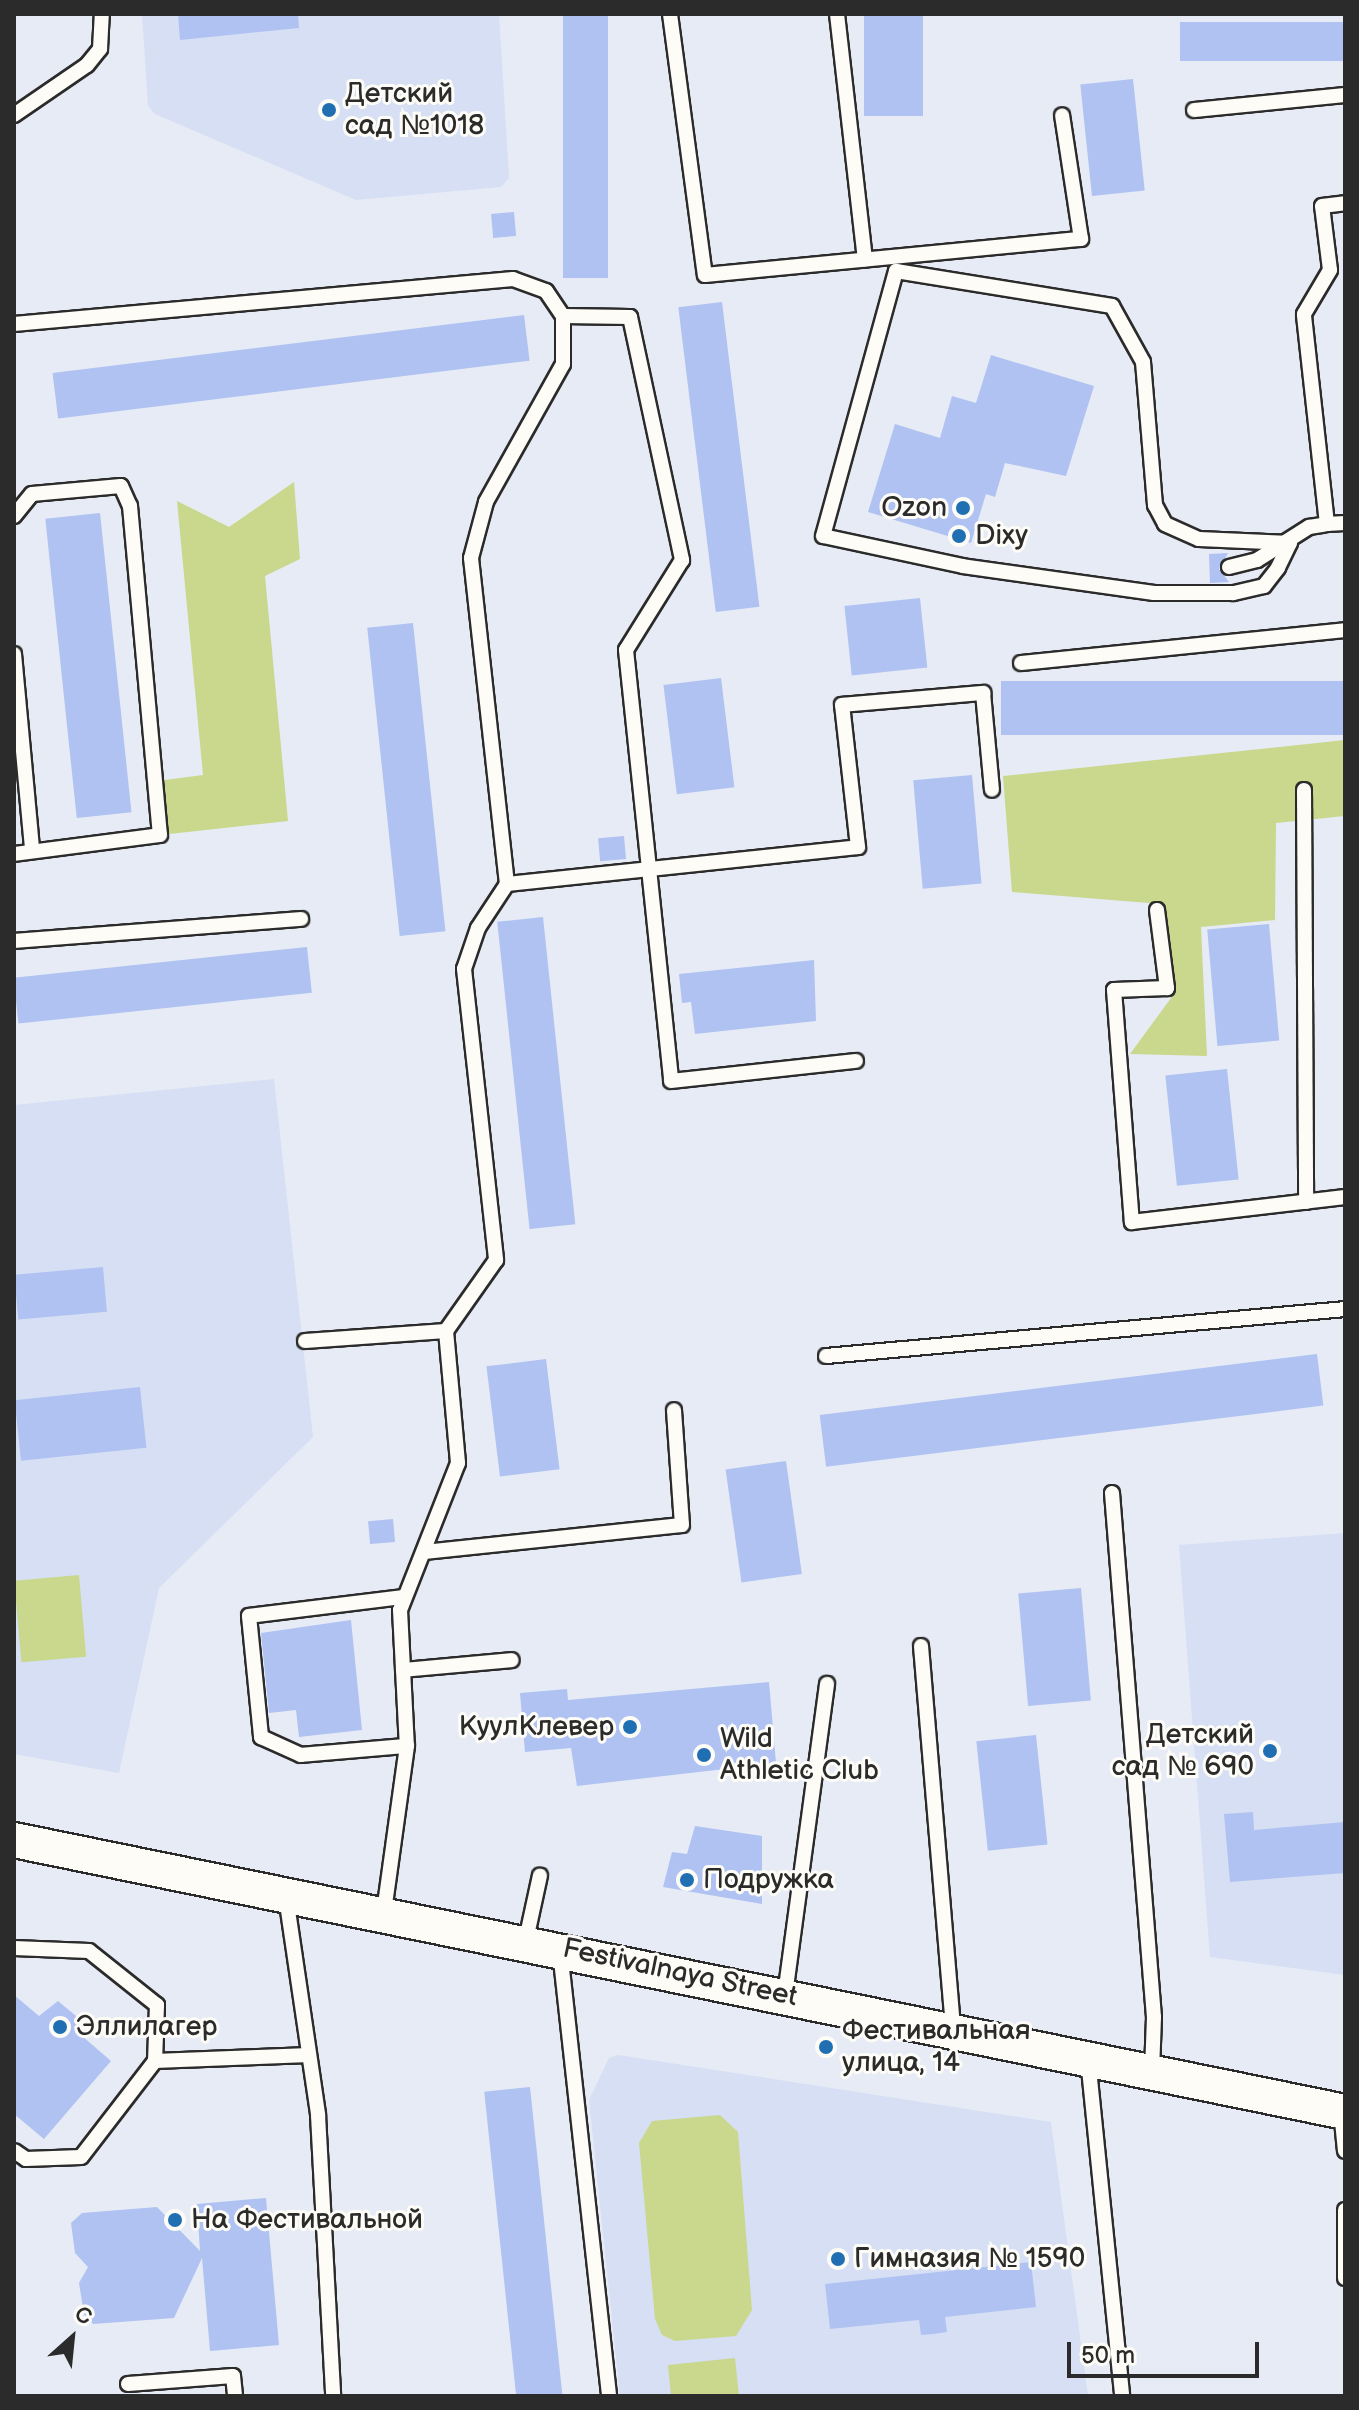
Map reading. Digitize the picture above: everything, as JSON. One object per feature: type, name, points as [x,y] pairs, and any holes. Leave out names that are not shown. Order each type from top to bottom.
[{"type":"street","name":"Festivalnaya Street","points":[[14,1840],[526,1940],[1343,2111]]},
{"type":"lane","points":[[14,115],[87,65],[100,49],[102,14]]},
{"type":"lane","points":[[670,14],[705,275],[1081,239],[1062,115]]},
{"type":"lane","points":[[837,14],[865,259]]},
{"type":"lane","points":[[1194,110],[1345,95]]},
{"type":"lane","points":[[1327,524],[1304,314],[1330,270],[1322,206],[1345,203]]},
{"type":"lane","points":[[896,271],[1112,306],[1143,362],[1155,505],[1165,524],[1199,539],[1290,543],[1264,586],[1233,593],[1154,593],[963,566],[823,536],[896,271]]},
{"type":"lane","points":[[14,324],[513,279],[546,291],[563,316],[563,364],[486,502],[471,558],[507,884],[478,928],[464,969],[496,1260],[446,1331],[458,1463],[403,1597],[407,1746],[384,1912]]},
{"type":"lane","points":[[563,316],[630,317],[682,560],[626,650],[671,1081],[856,1061]]},
{"type":"lane","points":[[14,516],[32,494],[121,486],[130,506],[160,835],[32,848],[14,854]]},
{"type":"lane","points":[[1229,567],[1290,543],[1309,527],[1345,523]]},
{"type":"lane","points":[[1021,663],[1345,630]]},
{"type":"lane","points":[[14,654],[32,848]]},
{"type":"lane","points":[[507,884],[858,847],[842,705],[983,693],[992,790]]},
{"type":"lane","points":[[1304,790],[1306,1202]]},
{"type":"lane","points":[[1157,910],[1167,988],[1114,990],[1132,1222],[1345,1197]]},
{"type":"lane","points":[[14,941],[301,919]]},
{"type":"lane","points":[[826,1356],[1345,1309]]},
{"type":"lane","points":[[305,1341],[446,1331]]},
{"type":"lane","points":[[424,1552],[682,1525],[674,1410]]},
{"type":"lane","points":[[1112,1493],[1154,2017],[1152,2071]]},
{"type":"lane","points":[[403,1597],[249,1616],[261,1737],[301,1755],[407,1746]]},
{"type":"lane","points":[[921,1646],[953,2031]]},
{"type":"lane","points":[[403,1670],[512,1660]]},
{"type":"lane","points":[[785,1995],[827,1684]]},
{"type":"lane","points":[[526,1940],[540,1875]]},
{"type":"lane","points":[[286,1893],[309,2055],[331,2297],[333,2396]]},
{"type":"lane","points":[[560,1947],[609,2396]]},
{"type":"lane","points":[[14,1948],[89,1951],[157,2005],[155,2061],[81,2157],[26,2159],[14,2151]]},
{"type":"lane","points":[[155,2061],[309,2055]]},
{"type":"lane","points":[[1088,2059],[1122,2396]]},
{"type":"lane","points":[[1343,2111],[1345,2151]]},
{"type":"lane","points":[[1345,2210],[1345,2278]]},
{"type":"lane","points":[[128,2384],[233,2376],[235,2396]]},
{"type":"shaded area","name":"Детский сад №1018","points":[[142,14],[499,14],[509,178],[501,187],[356,200],[155,114],[148,106]]},
{"type":"shaded area","points":[[274,1079],[313,1437],[159,1588],[119,1773],[14,1754],[14,1105]]},
{"type":"shaded area","name":"Детский сад № 690","points":[[1345,1533],[1345,1975],[1210,1957],[1179,1545]]},
{"type":"shaded area","name":"Гимназия № 1590","points":[[618,2055],[1051,2122],[1088,2396],[620,2396],[589,2100],[609,2058]]},
{"type":"green space","points":[[294,482],[300,559],[265,576],[288,821],[160,835],[157,781],[203,775],[177,501],[229,527]]},
{"type":"green space","points":[[1345,740],[1345,816],[1276,823],[1275,920],[1201,927],[1207,1056],[1130,1054],[1171,998],[1161,904],[1012,892],[1003,776]]},
{"type":"green space","points":[[79,1575],[86,1657],[21,1662],[14,1581]]},
{"type":"green space","points":[[720,2115],[738,2132],[752,2310],[736,2336],[675,2341],[662,2335],[655,2319],[639,2143],[652,2121]]},
{"type":"green space","points":[[735,2358],[739,2396],[671,2396],[668,2365]]},
{"type":"building","points":[[178,14],[298,14],[299,28],[180,40]]},
{"type":"building","points":[[563,14],[608,14],[608,278],[563,278]]},
{"type":"building","points":[[864,14],[923,14],[923,116],[864,116]]},
{"type":"building","points":[[1180,22],[1345,22],[1345,61],[1180,61]]},
{"type":"building","points":[[1133,79],[1145,190],[1092,196],[1080,85]]},
{"type":"building","points":[[514,212],[516,236],[493,238],[491,214]]},
{"type":"building","points":[[722,302],[759,607],[716,612],[678,307]]},
{"type":"building","points":[[524,315],[530,361],[58,419],[53,373]]},
{"type":"building","points":[[991,355],[1094,386],[1066,476],[1005,463],[995,497],[986,494],[971,543],[868,512],[895,424],[940,438],[952,396],[976,403]]},
{"type":"building","points":[[100,513],[131,812],[77,818],[45,519]]},
{"type":"building","points":[[1228,553],[1219,569],[1229,582],[1210,583],[1209,554]]},
{"type":"building","points":[[920,598],[927,668],[852,676],[844,606]]},
{"type":"building","points":[[413,623],[445,931],[400,936],[367,628]]},
{"type":"building","points":[[721,678],[734,787],[677,794],[663,685]]},
{"type":"building","points":[[1001,681],[1345,681],[1345,735],[1001,735]]},
{"type":"building","points":[[972,775],[981,884],[923,889],[913,780]]},
{"type":"building","points":[[624,836],[626,859],[600,861],[598,838]]},
{"type":"building","points":[[543,917],[575,1224],[530,1229],[497,922]]},
{"type":"building","points":[[1269,924],[1279,1041],[1217,1046],[1207,929]]},
{"type":"building","points":[[307,947],[312,993],[18,1024],[14,978]]},
{"type":"building","points":[[814,960],[816,1021],[695,1034],[691,1002],[682,1003],[679,974]]},
{"type":"building","points":[[1227,1069],[1239,1179],[1177,1186],[1165,1075]]},
{"type":"building","points":[[103,1267],[107,1312],[18,1320],[14,1275]]},
{"type":"building","points":[[1317,1354],[1323,1406],[826,1467],[820,1415]]},
{"type":"building","points":[[546,1359],[560,1469],[500,1476],[486,1366]]},
{"type":"building","points":[[140,1387],[146,1448],[21,1461],[15,1400]]},
{"type":"building","points":[[786,1461],[802,1574],[741,1582],[726,1469]]},
{"type":"building","points":[[393,1519],[395,1542],[370,1544],[368,1521]]},
{"type":"building","points":[[1081,1588],[1091,1701],[1028,1706],[1018,1593]]},
{"type":"building","points":[[351,1620],[362,1730],[299,1737],[296,1710],[269,1713],[261,1633]]},
{"type":"building","points":[[769,1682],[776,1763],[577,1786],[571,1748],[525,1752],[520,1693],[567,1689],[568,1700]]},
{"type":"building","points":[[1036,1735],[1047,1844],[988,1851],[976,1741]]},
{"type":"building","points":[[1253,1812],[1254,1830],[1345,1822],[1345,1873],[1230,1882],[1224,1814]]},
{"type":"building","points":[[695,1826],[762,1836],[762,1904],[663,1887],[672,1852],[687,1854]]},
{"type":"building","points":[[14,1995],[39,2016],[58,2001],[82,2021],[82,2036],[111,2061],[44,2139],[14,2114]]},
{"type":"building","points":[[530,2087],[562,2396],[516,2396],[484,2092]]},
{"type":"building","points":[[266,2198],[279,2345],[210,2351],[202,2258],[174,2318],[93,2324],[84,2314],[79,2283],[88,2267],[75,2253],[71,2223],[82,2213],[157,2207],[200,2251],[197,2204]]},
{"type":"building","points":[[1031,2262],[1036,2307],[945,2317],[947,2332],[933,2334],[921,2335],[919,2320],[830,2329],[825,2284]]},
{"type":"place","name":"Детский сад №1018","points":[[329,110]]},
{"type":"place","name":"Ozon","points":[[963,508]]},
{"type":"place","name":"Dixy","points":[[959,536]]},
{"type":"place","name":"КуулКлевер","points":[[630,1727]]},
{"type":"place","name":"Детский сад № 690","points":[[1270,1751]]},
{"type":"place","name":"Wild Athletic Club","points":[[704,1755]]},
{"type":"place","name":"Подружка","points":[[687,1880]]},
{"type":"place","name":"Эллилагер","points":[[60,2027]]},
{"type":"place","name":"Фестивальная улица, 14","points":[[826,2047]]},
{"type":"place","name":"На Фестивальной","points":[[175,2220]]},
{"type":"place","name":"Гимназия № 1590","points":[[838,2259]]}]
